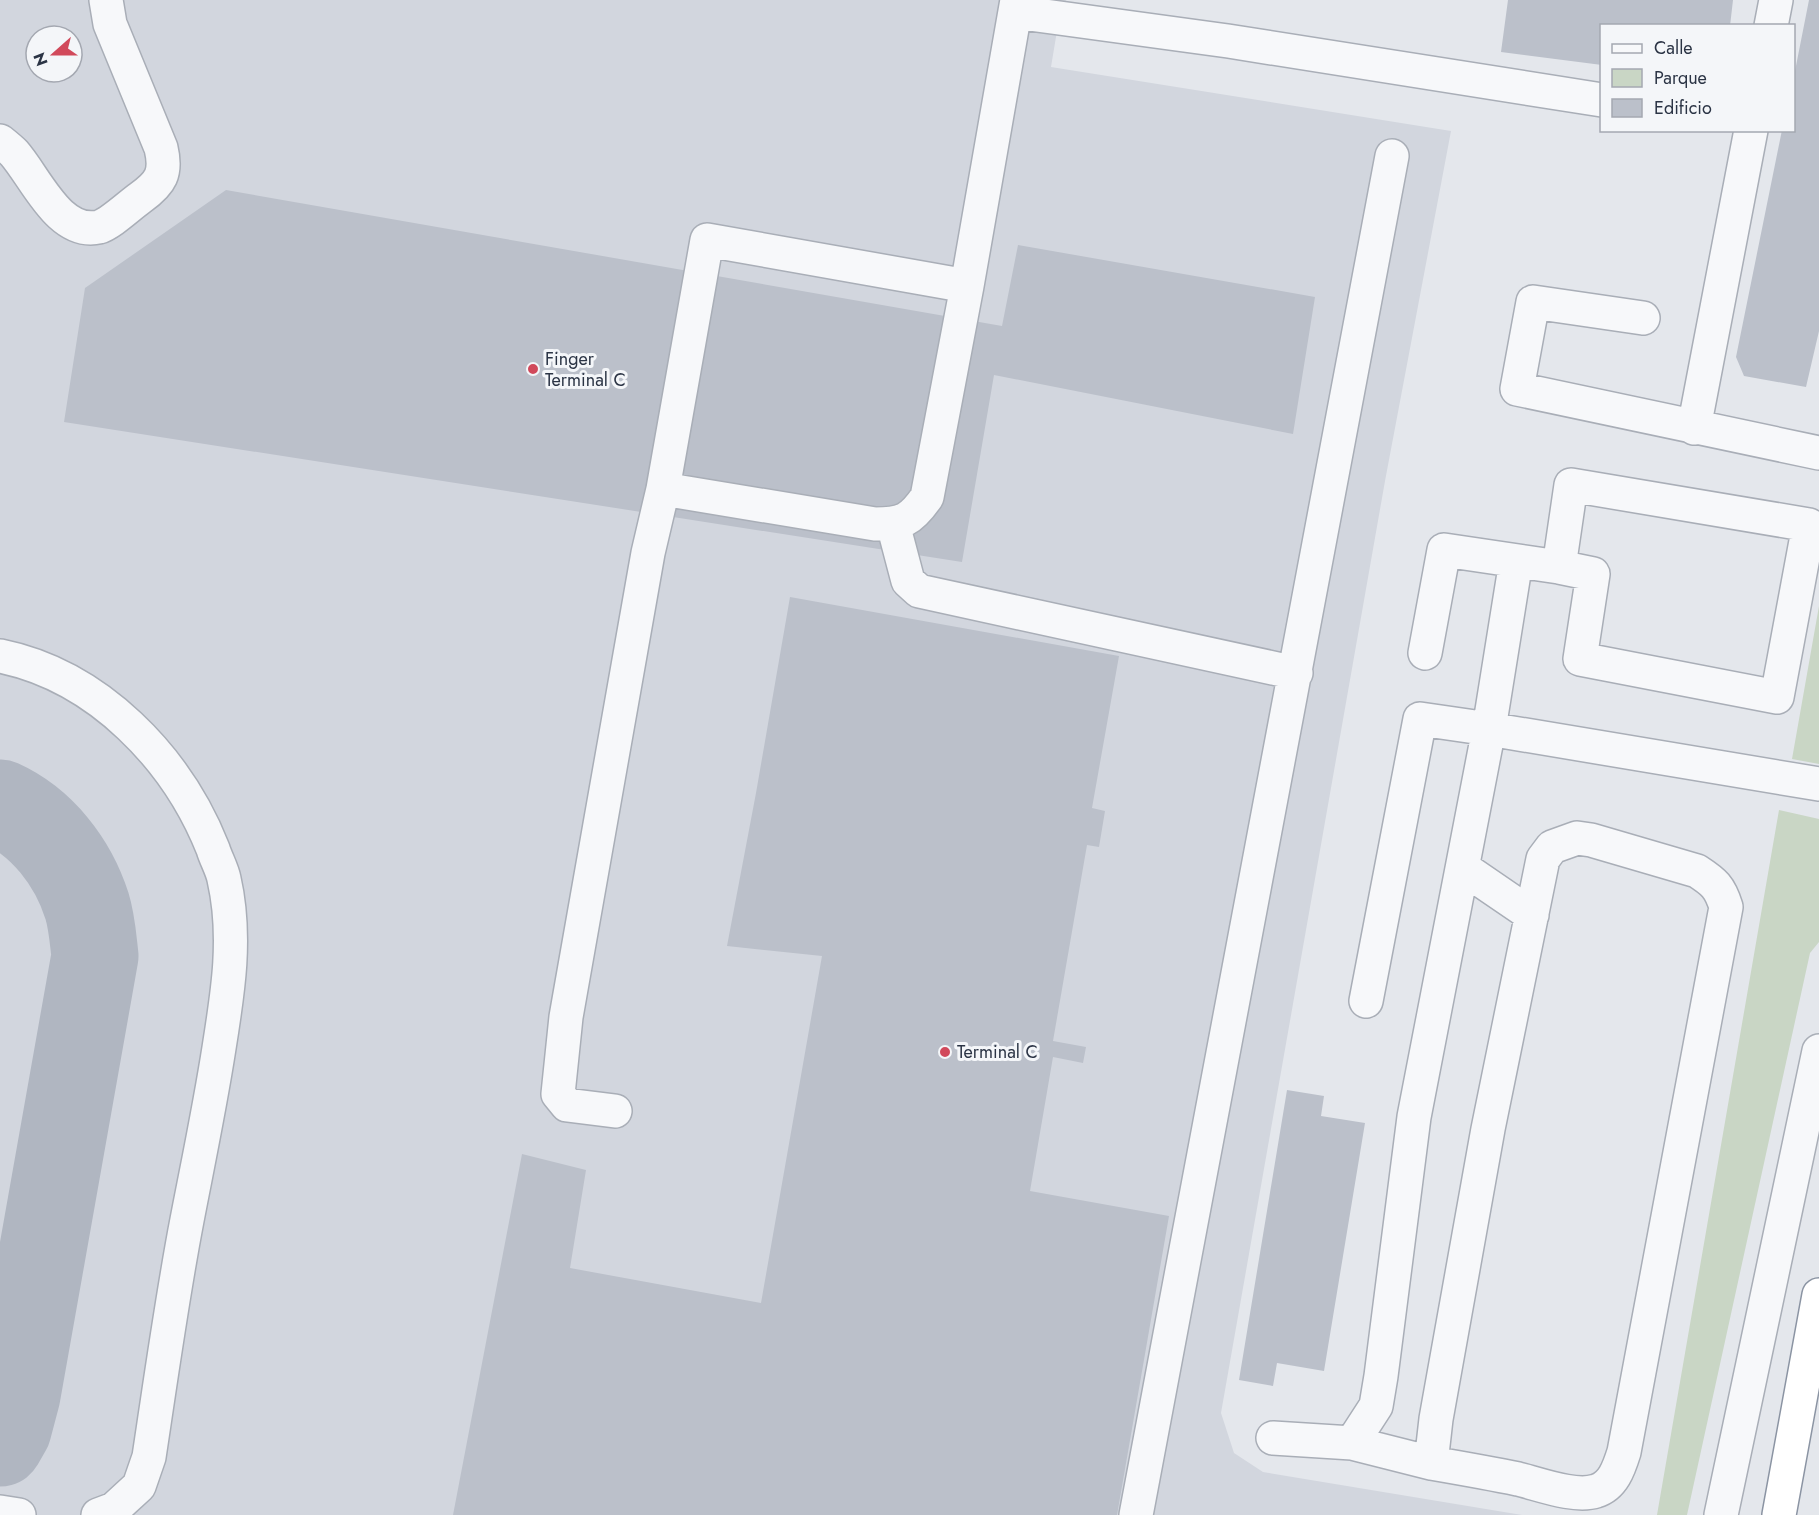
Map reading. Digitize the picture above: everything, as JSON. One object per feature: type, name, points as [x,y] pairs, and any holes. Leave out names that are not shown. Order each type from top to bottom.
[{"type":"highway","points":[[1779,1509],[1819,1295]]},
{"type":"lane","points":[[0,141],[13,152],[65,220],[82,228],[101,227],[148,192],[159,179],[165,165],[161,148],[110,24],[106,0]]},
{"type":"lane","points":[[1771,24],[1776,0]]},
{"type":"lane","points":[[663,489],[856,521],[893,524],[915,515],[927,496],[1016,6],[1600,100]]},
{"type":"lane","points":[[1694,428],[1751,132]]},
{"type":"lane","points":[[1144,1514],[1392,156]]},
{"type":"lane","points":[[615,1111],[567,1105],[558,1094],[566,1017],[648,553],[663,489],[707,240],[967,285]]},
{"type":"lane","points":[[1642,318],[1533,302],[1517,388],[1694,428],[1819,453]]},
{"type":"lane","points":[[1425,653],[1444,550],[1593,574],[1580,659],[1777,697],[1809,525],[1571,484],[1559,567]]},
{"type":"lane","points":[[893,524],[908,581],[920,591],[1296,673]]},
{"type":"lane","points":[[1352,1443],[1376,1406],[1414,1117],[1490,729],[1516,561]]},
{"type":"lane","points":[[0,656],[18,659],[58,676],[103,703],[143,737],[177,781],[204,828],[224,879],[231,932],[231,978],[179,1264],[149,1456],[139,1486],[114,1509],[98,1515]]},
{"type":"lane","points":[[1366,1001],[1420,719],[1819,784]]},
{"type":"lane","points":[[1273,1438],[1352,1443],[1431,1463],[1573,1492],[1595,1492],[1610,1483],[1619,1469],[1624,1452],[1726,907],[1721,891],[1697,871],[1577,838],[1552,847],[1543,859],[1488,1129],[1436,1419],[1431,1463]]},
{"type":"lane","points":[[1463,868],[1532,915]]},
{"type":"lane","points":[[1720,1515],[1819,1051]]},
{"type":"lane","points":[[0,1512],[19,1515]]},
{"type":"shaded area","points":[[0,0],[1066,0],[1059,19],[1051,67],[1451,131],[1385,481],[1221,1413],[1234,1453],[1263,1472],[1522,1515],[0,1515]]},
{"type":"green space","points":[[1819,606],[1819,764],[1792,759]]},
{"type":"green space","points":[[1779,810],[1819,819],[1819,942],[1810,953],[1687,1515],[1657,1515]]},
{"type":"building","points":[[1508,0],[1733,0],[1730,24],[1600,24],[1600,65],[1501,52]]},
{"type":"building","points":[[1809,0],[1819,0],[1819,331],[1806,387],[1744,376],[1736,357],[1782,132],[1795,132],[1795,71]]},
{"type":"building","name":"Finger Terminal C","points":[[226,190],[1002,326],[1018,245],[1315,297],[1293,434],[994,375],[962,562],[64,422],[85,288]]},
{"type":"building","name":"Terminal C","points":[[790,597],[1119,656],[1092,808],[1105,811],[1099,847],[1087,845],[1053,1041],[1086,1047],[1083,1063],[1053,1057],[1030,1191],[1169,1216],[1117,1515],[453,1515],[522,1154],[586,1170],[570,1268],[761,1303],[822,956],[727,946]]},
{"type":"building","points":[[1287,1090],[1324,1096],[1321,1116],[1365,1123],[1324,1371],[1277,1363],[1273,1386],[1239,1380]]},
{"type":"taxiway","points":[[0,803],[15,811],[42,832],[64,859],[87,906],[95,956],[17,1395],[8,1429],[0,1443]]},
{"type":"place","name":"Finger Terminal C","points":[[533,369]]},
{"type":"place","name":"Terminal C","points":[[945,1052]]}]
